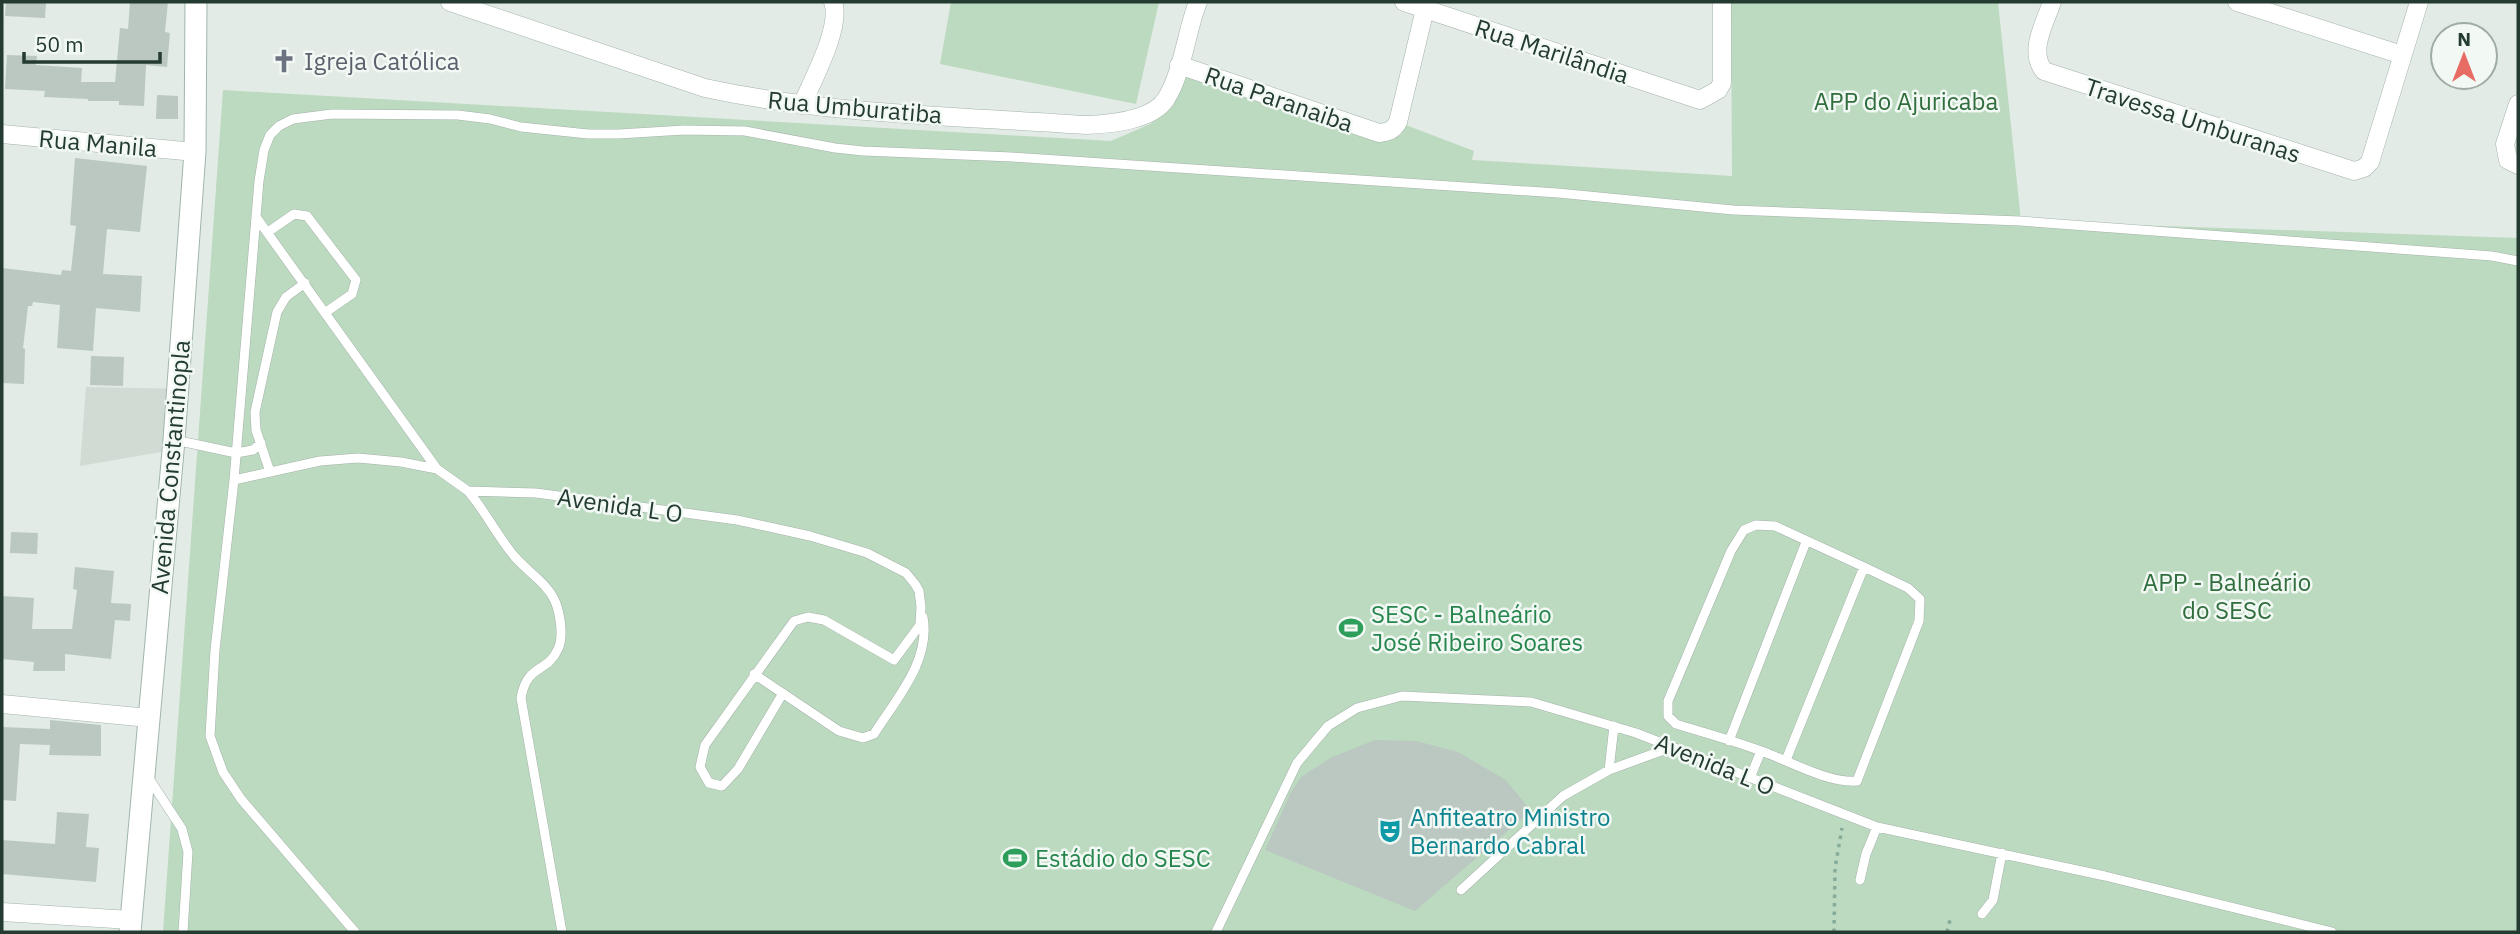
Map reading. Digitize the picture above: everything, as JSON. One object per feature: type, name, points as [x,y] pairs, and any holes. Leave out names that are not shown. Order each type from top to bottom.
[{"type":"street","name":"Avenida Constantinopla","points":[[130,926],[174,440],[195,152],[196,2]]},
{"type":"street","name":"Rua Umburatiba","points":[[450,2],[705,88],[802,105],[1086,125],[1114,124],[1140,116],[1155,109],[1165,100],[1198,2]]},
{"type":"street","points":[[802,105],[828,43],[835,14],[833,2]]},
{"type":"street","name":"Rua Marilândia","points":[[1404,2],[1700,100],[1718,90],[1721,83],[1722,2]]},
{"type":"street","name":"Travessa Umburanas","points":[[2052,2],[2036,54],[2044,71],[2354,172],[2370,162],[2402,55]]},
{"type":"street","points":[[2237,2],[2402,55],[2419,2]]},
{"type":"street","name":"Rua Paranaiba","points":[[1179,65],[1379,133],[1394,128],[1398,122],[1425,9]]},
{"type":"street","points":[[2515,164],[2508,160],[2505,144],[2518,104]]},
{"type":"street","name":"Rua Manila","points":[[2,134],[195,152]]},
{"type":"street","points":[[2,704],[149,719]]},
{"type":"street","points":[[2,912],[130,926]]},
{"type":"lane","points":[[355,932],[241,799],[223,772],[210,736],[215,650],[234,480],[264,150],[270,135],[279,126],[293,119],[332,114],[458,115],[568,132],[619,134],[684,130],[745,131],[863,151],[1517,190],[1732,210],[2020,220],[2492,256],[2518,261]]},
{"type":"lane","points":[[268,232],[294,214],[307,216],[356,280],[352,294],[326,312]]},
{"type":"lane","points":[[256,217],[437,469],[468,491],[482,508],[495,532],[514,556],[545,584],[555,602],[560,619],[560,647],[550,662],[530,674],[523,685],[521,698],[562,932]]},
{"type":"lane","points":[[270,472],[254,421],[255,412],[276,312],[286,297],[305,283]]},
{"type":"lane","points":[[174,440],[236,453],[253,450],[261,443]]},
{"type":"lane","points":[[234,480],[320,461],[358,458],[437,469]]},
{"type":"lane","name":"Avenida L O","points":[[468,491],[550,495],[737,520],[810,536],[867,553],[906,573],[919,591],[926,633],[918,664],[874,734],[863,738],[839,731],[783,693]]},
{"type":"lane","points":[[1756,525],[1775,526],[1864,568],[1908,588],[1920,599],[1919,621],[1857,781],[1836,779],[1762,751],[1675,724],[1668,716],[1668,701],[1731,551],[1744,530],[1756,525]]},
{"type":"lane","points":[[1730,741],[1806,542]]},
{"type":"lane","points":[[1786,760],[1864,568]]},
{"type":"lane","points":[[754,674],[783,693],[738,769],[722,786],[709,783],[700,767],[705,745],[754,674],[794,621],[808,617],[824,620],[894,660],[920,625],[922,615]]},
{"type":"lane","name":"Avenida L O","points":[[1216,932],[1297,763],[1328,726],[1357,708],[1402,696],[1531,702],[1614,726],[1877,827],[2105,876],[2332,932]]},
{"type":"lane","points":[[1609,770],[1614,726]]},
{"type":"lane","points":[[1461,890],[1563,796],[1609,770],[1672,747]]},
{"type":"lane","points":[[1750,778],[1762,751]]},
{"type":"lane","points":[[143,769],[182,829],[188,852],[183,932]]},
{"type":"lane","points":[[1860,880],[1866,854],[1877,827]]},
{"type":"lane","points":[[1982,914],[1993,900],[2002,853]]},
{"type":"path","points":[[1833,932],[1835,868],[1844,815]]},
{"type":"path","points":[[1947,932],[1951,916]]},
{"type":"shaded area","points":[[86,387],[183,389],[178,449],[80,466]]},
{"type":"green space","points":[[951,2],[1159,2],[1136,104],[940,64]]},
{"type":"green space","name":"SESC - Balneário José Ribeiro Soares","points":[[1731,2],[1998,2],[2021,221],[2518,238],[2518,932],[163,932],[223,90],[1111,141],[1150,124],[1173,106],[1188,68],[1379,133],[1398,122],[1474,151],[1472,160],[1732,176]]},
{"type":"building","points":[[6,2],[46,2],[45,18],[5,16]]},
{"type":"building","points":[[130,2],[168,2],[165,32],[170,33],[167,67],[146,65],[144,106],[119,105],[119,101],[44,97],[45,91],[5,89],[7,55],[37,56],[36,65],[82,68],[81,82],[115,82],[120,28],[128,29]]},
{"type":"building","points":[[157,95],[178,96],[178,119],[156,119]]},
{"type":"building","points":[[75,158],[147,166],[140,232],[107,229],[103,274],[142,276],[140,312],[96,308],[93,351],[57,348],[60,305],[33,302],[32,306],[28,306],[23,348],[24,384],[2,383],[2,268],[61,275],[62,270],[71,271],[76,226],[70,225]]},
{"type":"building","points":[[91,356],[124,357],[123,386],[90,385]]},
{"type":"building","points":[[11,532],[38,533],[37,554],[10,553]]},
{"type":"building","points":[[75,567],[114,571],[111,603],[131,604],[130,621],[115,620],[111,659],[65,654],[65,671],[33,671],[34,662],[2,659],[2,596],[34,598],[32,629],[72,629],[77,590],[73,589]]},
{"type":"building","points":[[50,720],[101,725],[101,756],[49,755],[50,745],[20,744],[16,801],[2,800],[2,727],[50,729]]},
{"type":"building","name":"Anfiteatro Ministro Bernardo Cabral","points":[[1375,740],[1416,741],[1458,752],[1506,780],[1531,811],[1415,911],[1265,850],[1291,792],[1301,777],[1332,757]]},
{"type":"building","points":[[57,812],[89,814],[86,847],[99,848],[96,882],[2,874],[2,840],[55,844]]},
{"type":"place","name":"Igreja Católica","points":[[284,61]]},
{"type":"place","name":"SESC - Balneário José Ribeiro Soares","points":[[1351,628]]},
{"type":"place","name":"Anfiteatro Ministro Bernardo Cabral","points":[[1390,831]]},
{"type":"place","name":"Estádio do SESC","points":[[1015,858]]},
{"type":"park label","name":"APP do Ajuricaba","points":[[1906,101]]},
{"type":"park label","name":"APP - Balneário do SESC","points":[[2227,596]]}]
